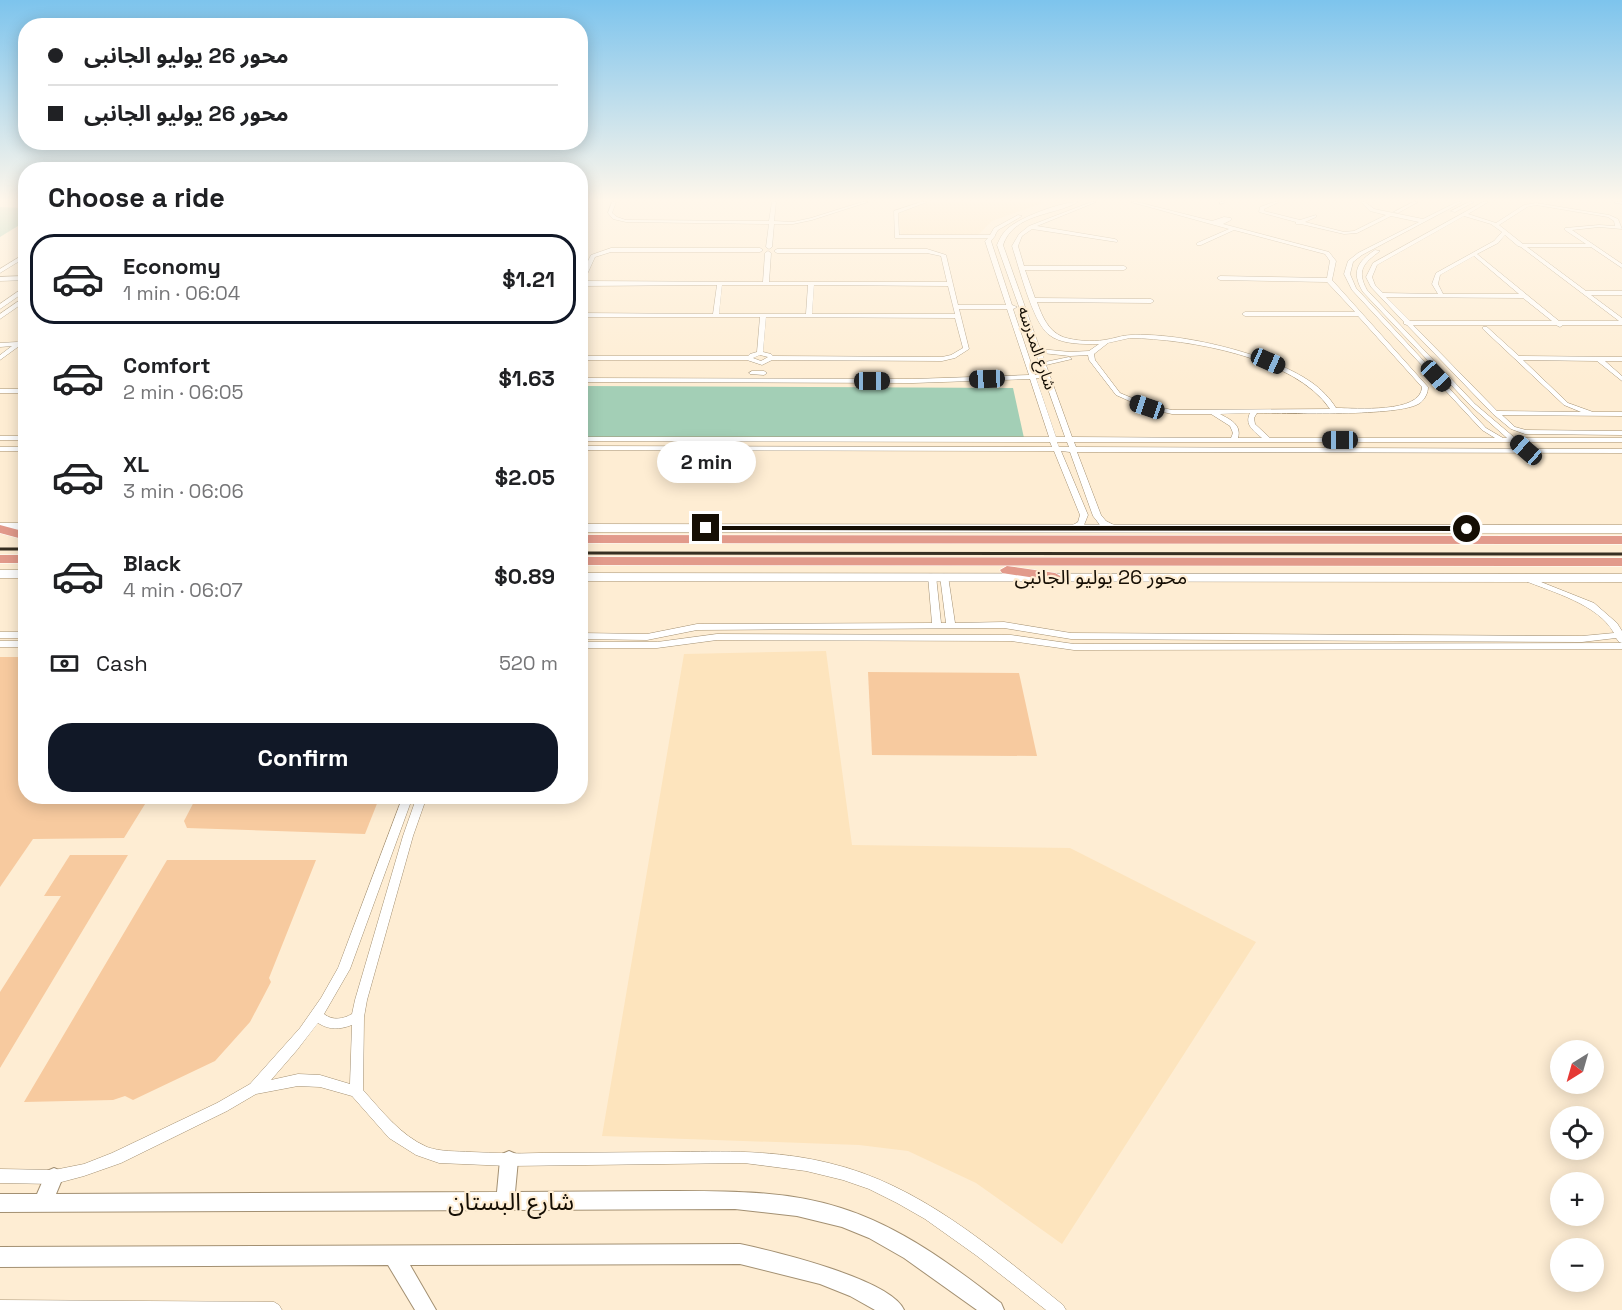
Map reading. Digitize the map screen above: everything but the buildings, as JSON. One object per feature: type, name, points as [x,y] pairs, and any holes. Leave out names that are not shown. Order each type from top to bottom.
[{"type":"highway","points":[[0,528],[18,534]]},
{"type":"highway","points":[[588,531],[609,539]]},
{"type":"highway","points":[[588,539],[1584,540],[1621,533]]},
{"type":"highway","points":[[0,538],[18,537]]},
{"type":"highway","points":[[1140,540],[1151,542],[1161,550],[1159,558],[1152,562]]},
{"type":"highway","points":[[1216,540],[1212,547],[1214,553],[1232,562]]},
{"type":"highway","points":[[0,559],[18,559]]},
{"type":"highway","points":[[588,561],[1622,562]]},
{"type":"highway","points":[[954,562],[1055,577]]},
{"type":"main road","points":[[0,528],[18,527]]},
{"type":"main road","points":[[588,528],[1621,533]]},
{"type":"main road","points":[[0,574],[18,574]]},
{"type":"main road","points":[[0,579],[18,575]]},
{"type":"main road","name":"محور 26 يوليو الجانبى","points":[[588,577],[1622,578]]},
{"type":"street","points":[[766,283],[768,263]]},
{"type":"street","points":[[588,358],[769,360],[953,357],[966,349],[947,263]]},
{"type":"street","name":"شارع المدرسه","points":[[996,263],[1056,448],[1084,515],[1081,523],[1070,529]]},
{"type":"street","name":"شارع المدرسه","points":[[1007,263],[1097,516],[1103,523],[1115,529]]},
{"type":"street","points":[[1021,263],[1046,328],[1051,333],[1082,342],[1106,342],[1135,338],[1174,339],[1209,344],[1250,354],[1284,368],[1310,384],[1321,393],[1334,410]]},
{"type":"street","points":[[1329,280],[1333,263]]},
{"type":"street","points":[[1352,263],[1347,270],[1348,279],[1354,289],[1485,429],[1522,450]]},
{"type":"street","points":[[1364,263],[1359,269],[1358,277],[1362,286],[1473,405],[1522,450]]},
{"type":"street","points":[[1377,263],[1369,277],[1373,286],[1495,413],[1513,428],[1525,432],[1622,433]]},
{"type":"street","points":[[1441,295],[1435,284],[1438,274],[1459,263]]},
{"type":"street","points":[[1485,263],[1560,325]]},
{"type":"street","points":[[1545,263],[1622,322]]},
{"type":"street","points":[[1023,268],[1124,268]]},
{"type":"street","points":[[0,279],[18,278]]},
{"type":"street","points":[[1091,352],[1092,360],[1118,394],[1135,403],[1172,412],[1399,408],[1417,402],[1425,392],[1425,387],[1329,280],[1220,278]]},
{"type":"street","points":[[588,283],[951,284]]},
{"type":"street","points":[[716,316],[720,283]]},
{"type":"street","points":[[809,316],[812,283]]},
{"type":"street","points":[[0,285],[8,285]]},
{"type":"street","points":[[0,307],[18,291]]},
{"type":"street","points":[[1586,293],[1622,293]]},
{"type":"street","points":[[1594,293],[1622,314]]},
{"type":"street","points":[[1382,295],[1524,296]]},
{"type":"street","points":[[1035,300],[1151,301]]},
{"type":"street","points":[[0,318],[18,304]]},
{"type":"street","points":[[956,305],[1022,305]]},
{"type":"street","points":[[1245,314],[1360,314]]},
{"type":"street","points":[[588,315],[959,316]]},
{"type":"street","points":[[752,373],[752,360],[760,353],[763,316]]},
{"type":"street","points":[[1411,326],[1560,325],[1622,322]]},
{"type":"street","points":[[1398,325],[1485,328],[1622,328]]},
{"type":"street","points":[[1485,328],[1566,404],[1593,414]]},
{"type":"street","points":[[1038,351],[1070,354],[1091,352],[1106,342]]},
{"type":"street","points":[[0,345],[18,344]]},
{"type":"street","points":[[0,358],[18,344]]},
{"type":"street","points":[[0,350],[11,350]]},
{"type":"street","points":[[760,353],[770,355],[764,373]]},
{"type":"street","points":[[1516,358],[1622,359]]},
{"type":"street","points":[[1599,359],[1622,379]]},
{"type":"street","points":[[1042,364],[1060,360],[1092,360]]},
{"type":"street","points":[[737,381],[752,373],[764,373],[777,381]]},
{"type":"street","points":[[588,380],[1047,379]]},
{"type":"street","points":[[0,391],[18,391]]},
{"type":"street","points":[[1212,411],[1233,425],[1236,433],[1234,440]]},
{"type":"street","points":[[1255,411],[1251,418],[1252,425],[1258,433],[1270,440]]},
{"type":"street","points":[[1495,413],[1622,414]]},
{"type":"street","points":[[0,438],[18,438]]},
{"type":"street","points":[[588,439],[1622,440]]},
{"type":"street","points":[[588,448],[1622,451]]},
{"type":"street","points":[[0,449],[18,449]]},
{"type":"street","points":[[937,625],[938,576]]},
{"type":"street","points":[[938,576],[951,625]]},
{"type":"street","points":[[588,636],[639,637],[698,627],[937,625],[1013,625],[1071,636],[1582,639],[1621,636],[1614,625],[1591,605],[1524,578]]},
{"type":"street","points":[[844,627],[845,638]]},
{"type":"street","points":[[0,636],[18,635]]},
{"type":"street","points":[[1142,636],[1145,646]]},
{"type":"street","points":[[588,645],[657,645],[717,638],[1011,638],[1064,647],[1622,646]]},
{"type":"street","points":[[0,644],[18,644]]},
{"type":"street","points":[[253,1089],[294,1047],[318,1016],[344,969],[405,804]]},
{"type":"street","points":[[356,1092],[358,1017],[372,956],[420,804]]},
{"type":"street","points":[[318,1016],[328,1023],[335,1024],[358,1017]]},
{"type":"street","points":[[0,1176],[54,1177],[84,1170],[116,1158],[222,1107],[253,1089],[276,1083],[320,1081],[356,1092],[394,1134],[421,1151],[439,1157],[509,1160],[744,1157],[779,1160],[842,1173],[880,1187],[923,1210],[971,1242],[1058,1310]]},
{"type":"street","points":[[505,1202],[509,1160]]},
{"type":"street","points":[[42,1203],[54,1177]]},
{"type":"street","name":"شارع البستان","points":[[0,1203],[735,1200],[806,1209],[856,1222],[940,1268],[994,1310]]},
{"type":"street","points":[[0,1257],[740,1254],[810,1269],[875,1298],[894,1310]]},
{"type":"street","points":[[394,1256],[426,1310]]},
{"type":"street","points":[[0,1308],[274,1310]]},
{"type":"shaded area","points":[[826,651],[852,845],[1070,848],[1256,942],[1062,1244],[976,1183],[908,1151],[859,1145],[602,1136],[684,654]]},
{"type":"green space","points":[[588,386],[1013,388],[1024,438],[588,437]]},
{"type":"railway","points":[[0,549],[18,549]]},
{"type":"railway","points":[[588,553],[1622,554]]},
{"type":"route","points":[[706,528],[1467,529]]}]
